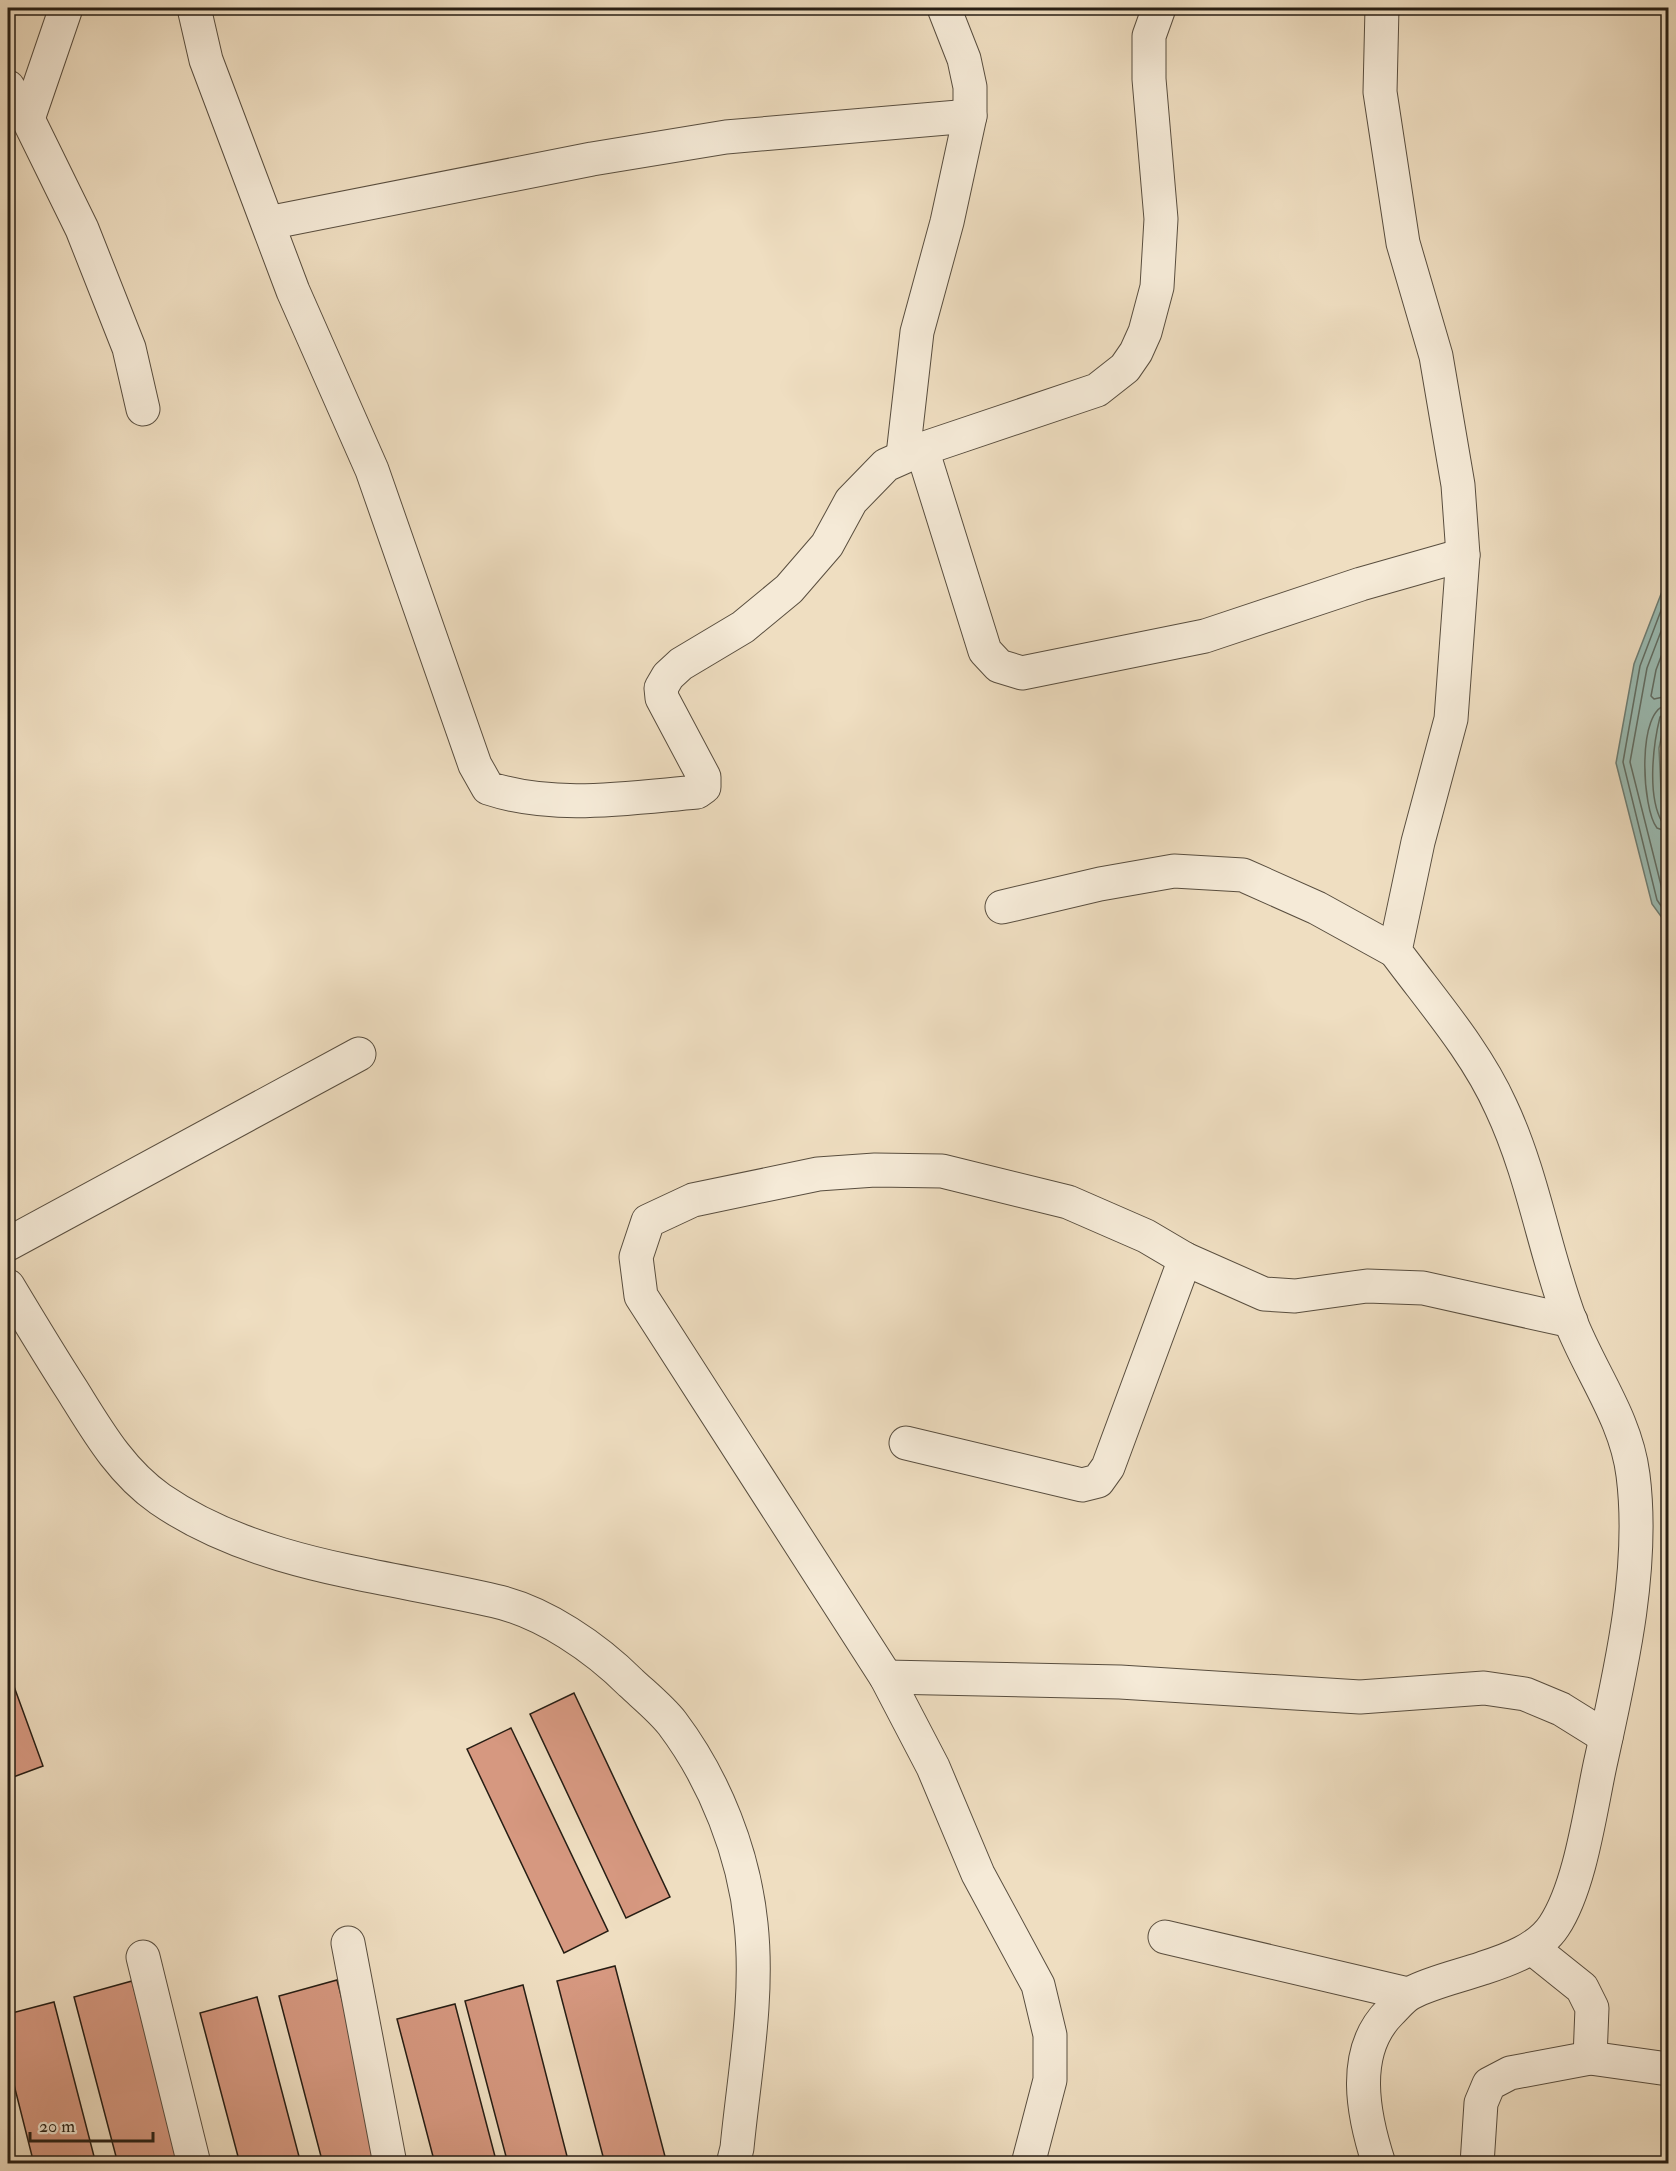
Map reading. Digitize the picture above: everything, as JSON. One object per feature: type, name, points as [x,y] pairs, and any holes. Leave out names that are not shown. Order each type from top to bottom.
[{"type":"street","points":[[28,118],[66,8]]},
{"type":"street","points":[[194,8],[207,60],[293,291],[372,470],[475,765],[488,788],[516,797],[607,800],[697,792],[704,787],[704,777],[662,698],[661,688],[668,676],[681,664],[743,627],[789,589],[827,545],[851,501],[886,465],[913,452],[1097,390],[1125,368],[1136,352],[1145,332],[1157,287],[1161,219],[1149,79],[1149,36],[1159,8]]},
{"type":"street","points":[[944,8],[964,59],[970,87],[970,116],[947,222],[917,332],[913,452],[985,651],[999,666],[1022,673],[1205,636],[1361,584],[1462,555]]},
{"type":"street","points":[[1382,8],[1380,92],[1403,243],[1436,356],[1458,485],[1462,555],[1451,719],[1418,842],[1395,951]]},
{"type":"street","points":[[8,87],[28,118],[82,229],[125,337],[143,409]]},
{"type":"street","points":[[268,223],[592,159],[726,137],[970,116]]},
{"type":"street","points":[[1002,907],[1100,884],[1174,871],[1243,875],[1317,908],[1395,951],[1467,1048],[1501,1105],[1524,1165],[1571,1321],[1617,1416],[1633,1473],[1635,1531],[1628,1633],[1576,1875],[1554,1927],[1532,1948],[1500,1963],[1408,1994],[1380,2022],[1366,2054],[1363,2091],[1370,2137],[1378,2163]]},
{"type":"street","points":[[8,1244],[358,1054]]},
{"type":"street","points":[[1028,2163],[1050,2080],[1050,2035],[1038,1985],[978,1874],[933,1767],[886,1677],[641,1296],[636,1257],[648,1221],[693,1200],[818,1174],[875,1170],[942,1171],[1068,1202],[1146,1236],[1185,1259],[1264,1294],[1295,1296],[1367,1286],[1423,1288],[1571,1321]]},
{"type":"street","points":[[906,1443],[1082,1485],[1098,1481],[1108,1467],[1185,1259]]},
{"type":"street","points":[[8,1286],[115,1459],[158,1498],[196,1520],[232,1536],[292,1557],[501,1602],[553,1624],[610,1661],[671,1722],[702,1770],[723,1813],[741,1874],[751,1924],[752,1998],[737,2148],[733,2163]]},
{"type":"street","points":[[886,1677],[1120,1682],[1360,1696],[1485,1688],[1525,1694],[1561,1709],[1606,1737]]},
{"type":"street","points":[[1165,1937],[1408,1994]]},
{"type":"street","points":[[348,1943],[390,2163]]},
{"type":"street","points":[[1532,1948],[1582,1988],[1592,2008],[1590,2058]]},
{"type":"street","points":[[143,1958],[194,2163]]},
{"type":"street","points":[[1477,2163],[1481,2103],[1490,2084],[1510,2073],[1590,2058],[1668,2069]]},
{"type":"water","points":[[1668,576],[1668,707],[1659,748],[1662,810],[1668,824],[1668,926],[1652,904],[1616,763],[1634,664]]},
{"type":"building","points":[[8,1670],[43,1766],[8,1779]]},
{"type":"building","points":[[574,1693],[670,1897],[626,1918],[530,1714]]},
{"type":"building","points":[[511,1728],[608,1931],[564,1953],[467,1749]]},
{"type":"building","points":[[615,1966],[667,2164],[605,2164],[557,1981]]},
{"type":"building","points":[[337,1980],[385,2164],[323,2164],[279,1996]]},
{"type":"building","points":[[132,1981],[180,2164],[118,2164],[74,1997]]},
{"type":"building","points":[[523,1985],[569,2164],[508,2164],[465,2001]]},
{"type":"building","points":[[257,1997],[301,2164],[240,2164],[200,2013]]},
{"type":"building","points":[[54,2002],[96,2164],[34,2164],[8,2061],[8,2014]]},
{"type":"building","points":[[455,2004],[497,2164],[435,2164],[397,2019]]}]
